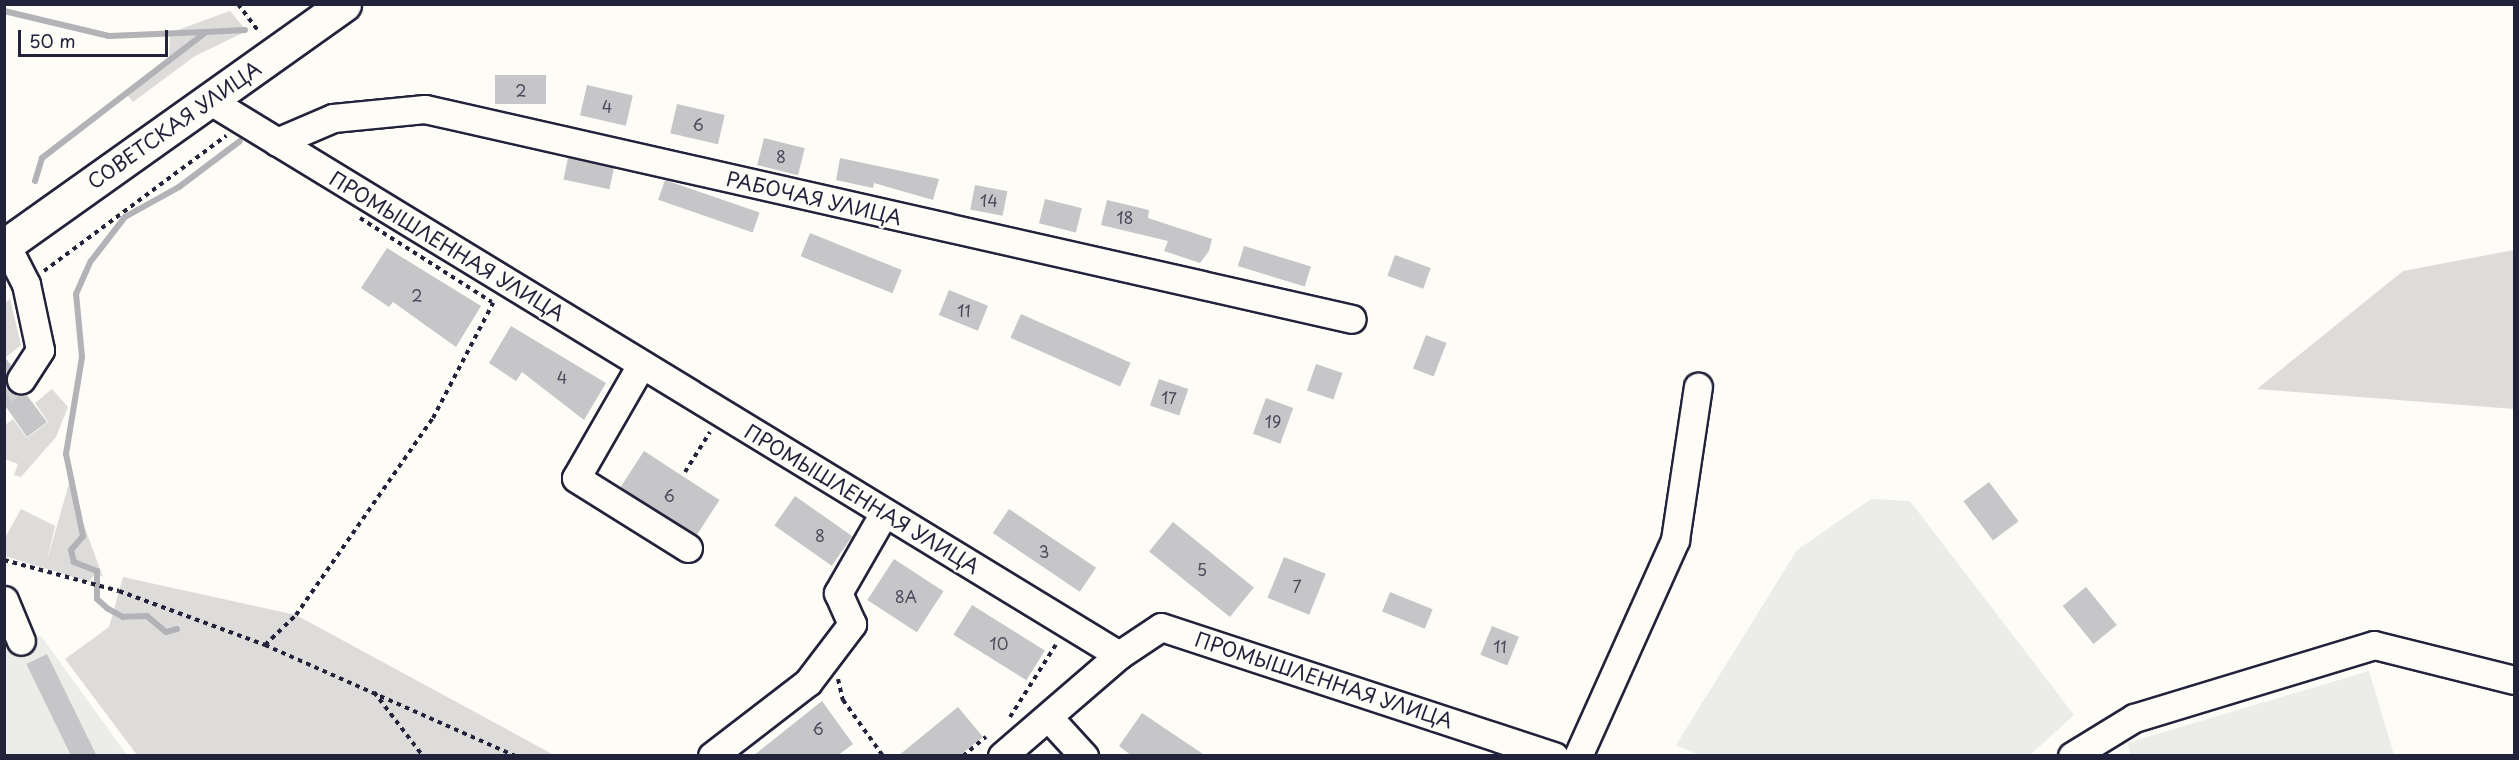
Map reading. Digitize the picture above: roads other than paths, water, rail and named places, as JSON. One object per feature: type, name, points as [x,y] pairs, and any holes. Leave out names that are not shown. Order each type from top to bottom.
[{"type":"main road","name":"СОВЕТСКАЯ УЛИЦА","points":[[5,246],[344,4]]},
{"type":"street","name":"ПРОМЫШЛЕННАЯ УЛИЦА","points":[[209,100],[1119,655],[1161,627],[1554,756]]},
{"type":"street","name":"РАБОЧАЯ УЛИЦА","points":[[277,142],[333,118],[425,110],[1352,320]]},
{"type":"street","points":[[5,246],[26,284],[40,350],[21,379]]},
{"type":"street","points":[[641,365],[576,478],[688,548]]},
{"type":"street","points":[[1578,756],[1675,540],[1698,387]]},
{"type":"street","points":[[712,756],[808,682],[852,624],[838,593],[884,513]]},
{"type":"street","points":[[4,600],[21,640]]},
{"type":"street","points":[[2072,756],[2134,718],[2374,645],[2514,680]]},
{"type":"street","points":[[1002,756],[1049,718],[1119,655]]},
{"type":"street","points":[[1049,718],[1084,756]]},
{"type":"waterway","points":[[4,11],[109,36],[205,32]]},
{"type":"waterway","points":[[35,181],[42,158],[206,32],[245,30]]},
{"type":"waterway","points":[[177,629],[166,632],[147,616],[123,617],[107,608],[97,599],[97,571],[74,562],[71,550],[83,536],[66,454],[82,357],[76,294],[91,261],[125,217],[179,187],[240,141]]},
{"type":"tunnel","points":[[4,390],[21,379]]}]
